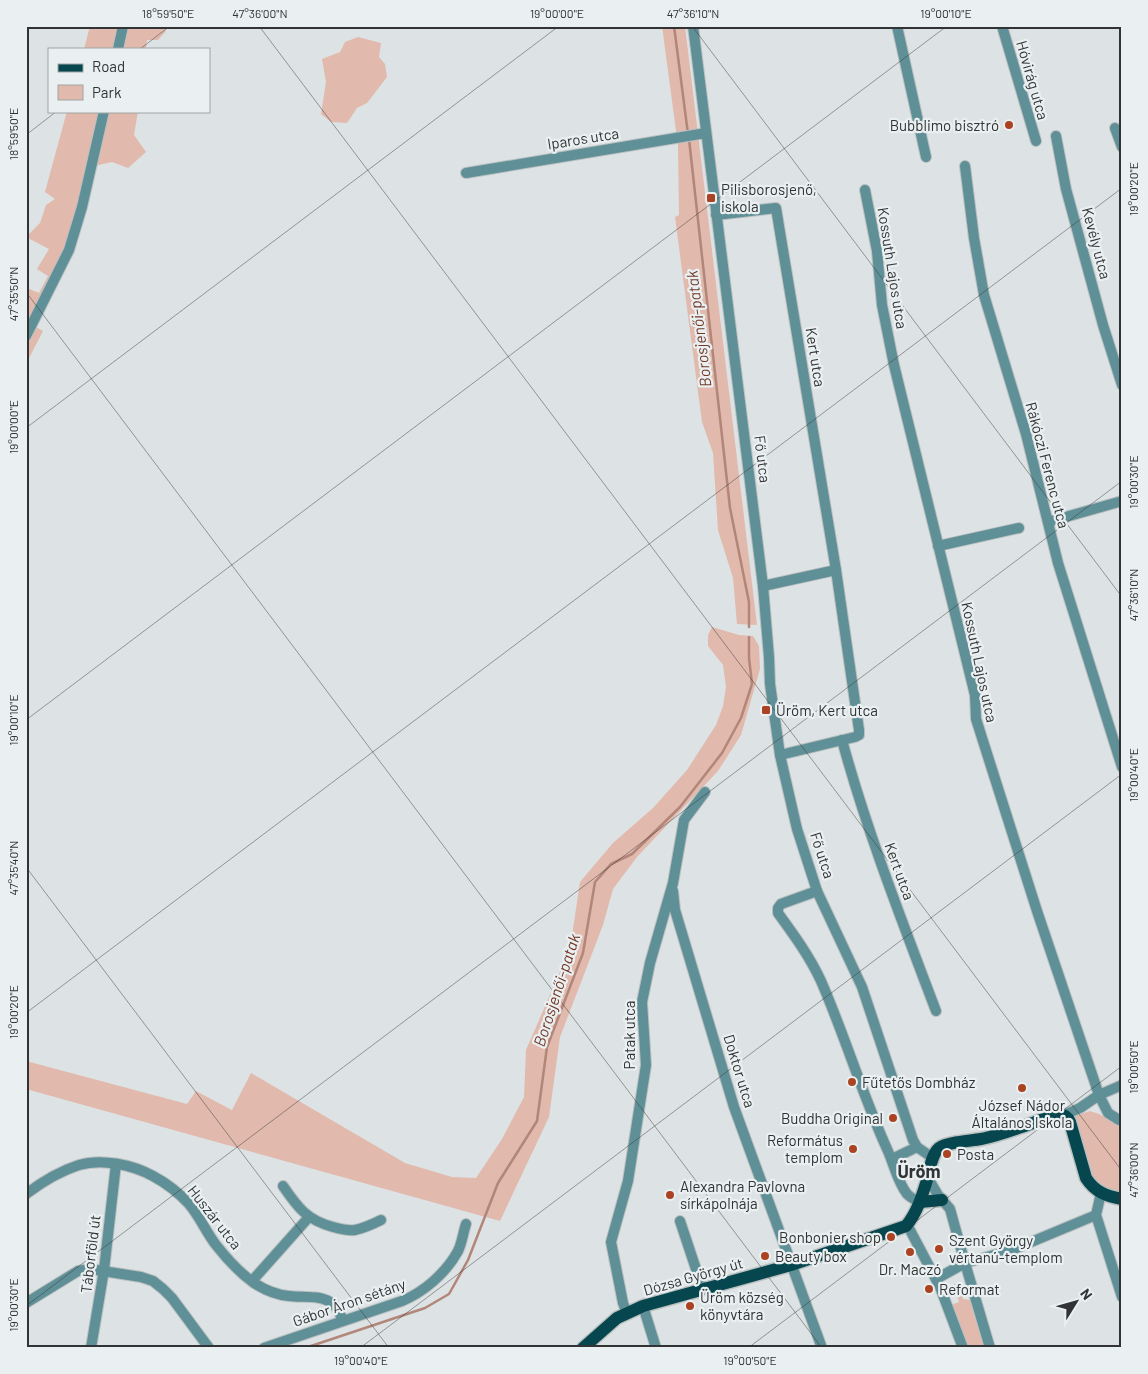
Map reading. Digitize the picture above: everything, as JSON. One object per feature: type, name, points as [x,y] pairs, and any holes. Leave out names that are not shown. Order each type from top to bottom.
[{"type":"main road","points":[[906,1226],[920,1202],[933,1158],[938,1149],[945,1145],[991,1137],[1059,1115],[1068,1117],[1086,1178],[1091,1186],[1096,1191],[1122,1199]]},
{"type":"main road","points":[[920,1202],[942,1200]]},
{"type":"main road","name":"Dózsa György út","points":[[583,1348],[617,1318],[643,1306],[791,1265],[906,1226]]},
{"type":"street","points":[[118,48],[123,26]]},
{"type":"street","name":"Fő utca","points":[[693,26],[763,586],[770,684],[780,755],[797,829],[817,891],[862,987],[907,1124],[917,1147]]},
{"type":"street","points":[[897,26],[926,157]]},
{"type":"street","name":"Hóvirág utca","points":[[1002,26],[1036,142]]},
{"type":"street","points":[[26,336],[69,250],[82,207],[104,112]]},
{"type":"street","points":[[1115,128],[1122,147]]},
{"type":"street","name":"Iparos utca","points":[[466,172],[706,133]]},
{"type":"street","name":"Kevély utca","points":[[1056,136],[1066,189],[1103,325],[1122,386]]},
{"type":"street","name":"Rákóczi Ferenc utca","points":[[965,166],[974,238],[984,294],[1026,434],[1058,563],[1122,767]]},
{"type":"street","name":"Kossuth Lajos utca","points":[[865,190],[877,251],[882,305],[894,365],[975,696],[976,719],[1037,911],[1099,1095],[1108,1113],[1122,1120]]},
{"type":"street","name":"Kert utca","points":[[716,215],[776,208],[836,570],[859,730],[859,735],[780,755]]},
{"type":"street","points":[[1048,522],[1122,501]]},
{"type":"street","points":[[938,546],[1019,528]]},
{"type":"street","points":[[763,586],[836,570]]},
{"type":"street","name":"Kert utca","points":[[842,740],[851,775],[887,880],[936,1011]]},
{"type":"street","name":"Patak utca","points":[[627,1313],[623,1303],[611,1242],[628,1181],[646,1065],[642,1002],[650,963],[673,883],[684,820],[705,792]]},
{"type":"street","name":"Doktor utca","points":[[673,883],[675,910],[734,1107],[822,1348]]},
{"type":"street","name":"Fő utca","points":[[817,891],[781,904],[778,908],[778,913],[801,945],[820,980],[899,1180],[908,1194],[920,1202]]},
{"type":"street","points":[[1064,1115],[1080,1108],[1099,1095],[1122,1085]]},
{"type":"street","points":[[892,1159],[917,1147],[933,1158]]},
{"type":"street","name":"Huszár utca","points":[[26,1194],[40,1184],[80,1164],[99,1162],[137,1169],[153,1176],[170,1187],[189,1205],[216,1245],[252,1282],[275,1294],[326,1300],[334,1305],[343,1320]]},
{"type":"street","name":"Táborföld út","points":[[92,1348],[104,1270],[116,1164]]},
{"type":"street","points":[[928,1178],[950,1209],[990,1348]]},
{"type":"street","points":[[283,1186],[300,1209],[320,1223],[340,1229],[355,1230],[381,1220]]},
{"type":"street","points":[[1102,1193],[1096,1215],[1122,1297]]},
{"type":"street","points":[[936,1279],[965,1264],[1012,1250],[1096,1215]]},
{"type":"street","points":[[252,1282],[309,1217]]},
{"type":"street","points":[[680,1221],[703,1290]]},
{"type":"street","name":"Gábor Áron sétány","points":[[264,1348],[415,1296],[438,1277],[456,1254],[466,1224]]},
{"type":"street","points":[[906,1226],[910,1230],[936,1279],[963,1348]]},
{"type":"street","points":[[26,1303],[78,1271],[90,1268],[141,1278],[153,1281],[172,1298],[208,1348]]},
{"type":"street","points":[[643,1306],[656,1348]]},
{"type":"green space","points":[[90,26],[162,26],[166,31],[158,40],[147,40],[146,48],[84,48]]},
{"type":"green space","points":[[662,26],[685,26],[757,625],[737,624],[733,578],[718,530],[713,453],[702,422],[675,217],[679,215],[678,146]]},
{"type":"green space","points":[[358,37],[381,43],[379,57],[385,64],[387,77],[367,103],[357,108],[347,123],[331,122],[321,114],[326,82],[322,59],[340,52],[345,42]]},
{"type":"green space","points":[[67,112],[138,112],[134,135],[146,152],[128,168],[112,162],[90,167],[63,256],[29,323],[43,331],[26,364],[26,289],[39,293],[48,276],[37,269],[49,249],[26,237],[40,223],[46,205],[55,199],[45,192]]},
{"type":"green space","points":[[712,627],[739,635],[753,636],[759,646],[760,669],[741,735],[718,771],[637,857],[613,889],[603,925],[560,1037],[549,1117],[500,1221],[26,1089],[26,1061],[187,1104],[196,1091],[232,1110],[251,1073],[405,1163],[452,1177],[476,1178],[502,1139],[524,1097],[526,1050],[570,949],[580,882],[613,843],[653,808],[687,770],[716,725],[723,706],[726,687],[723,665],[708,646],[708,635]]},
{"type":"green space","points":[[1090,1111],[1122,1125],[1122,1193],[1108,1190],[1099,1185],[1093,1179],[1090,1172],[1074,1120],[1075,1114]]},
{"type":"green space","points":[[954,1284],[959,1284],[963,1299],[970,1300],[984,1348],[966,1348],[951,1305],[959,1302]]},
{"type":"waterway","name":"Borosjenői-patak","points":[[674,26],[688,134]]},
{"type":"waterway","name":"Borosjenői-patak","points":[[689,139],[730,508],[749,602],[749,627]]},
{"type":"waterway","name":"Borosjenői-patak","points":[[305,1348],[425,1308],[449,1294],[468,1260],[498,1183],[537,1121],[547,1047],[583,953],[595,882],[611,864],[632,854],[680,807],[722,753],[741,718],[752,684],[749,637]]},
{"type":"place","name":"Bubblimo bisztró","points":[[1009,125]]},
{"type":"place","name":"Pilisborosjenő, iskola","points":[[711,198]]},
{"type":"place","name":"Üröm, Kert utca","points":[[766,710]]},
{"type":"place","name":"Fűtetős Dombház","points":[[852,1082]]},
{"type":"place","name":"József Nádor Általános Iskola","points":[[1022,1088]]},
{"type":"place","name":"Buddha Original","points":[[893,1118]]},
{"type":"place","name":"Református templom","points":[[853,1149]]},
{"type":"place","name":"Posta","points":[[947,1154]]},
{"type":"place","name":"Alexandra Pavlovna sírkápolnája","points":[[670,1195]]},
{"type":"place","name":"Bonbonier shop","points":[[891,1237]]},
{"type":"place","name":"Szent György vértanú-templom","points":[[939,1249]]},
{"type":"place","name":"Dr. Maczó","points":[[910,1252]]},
{"type":"place","name":"Beauty box","points":[[765,1256]]},
{"type":"place","name":"Reformat","points":[[929,1289]]},
{"type":"place","name":"Üröm község könyvtára","points":[[690,1306]]},
{"type":"district","name":"Üröm","points":[[919,1171]]}]
